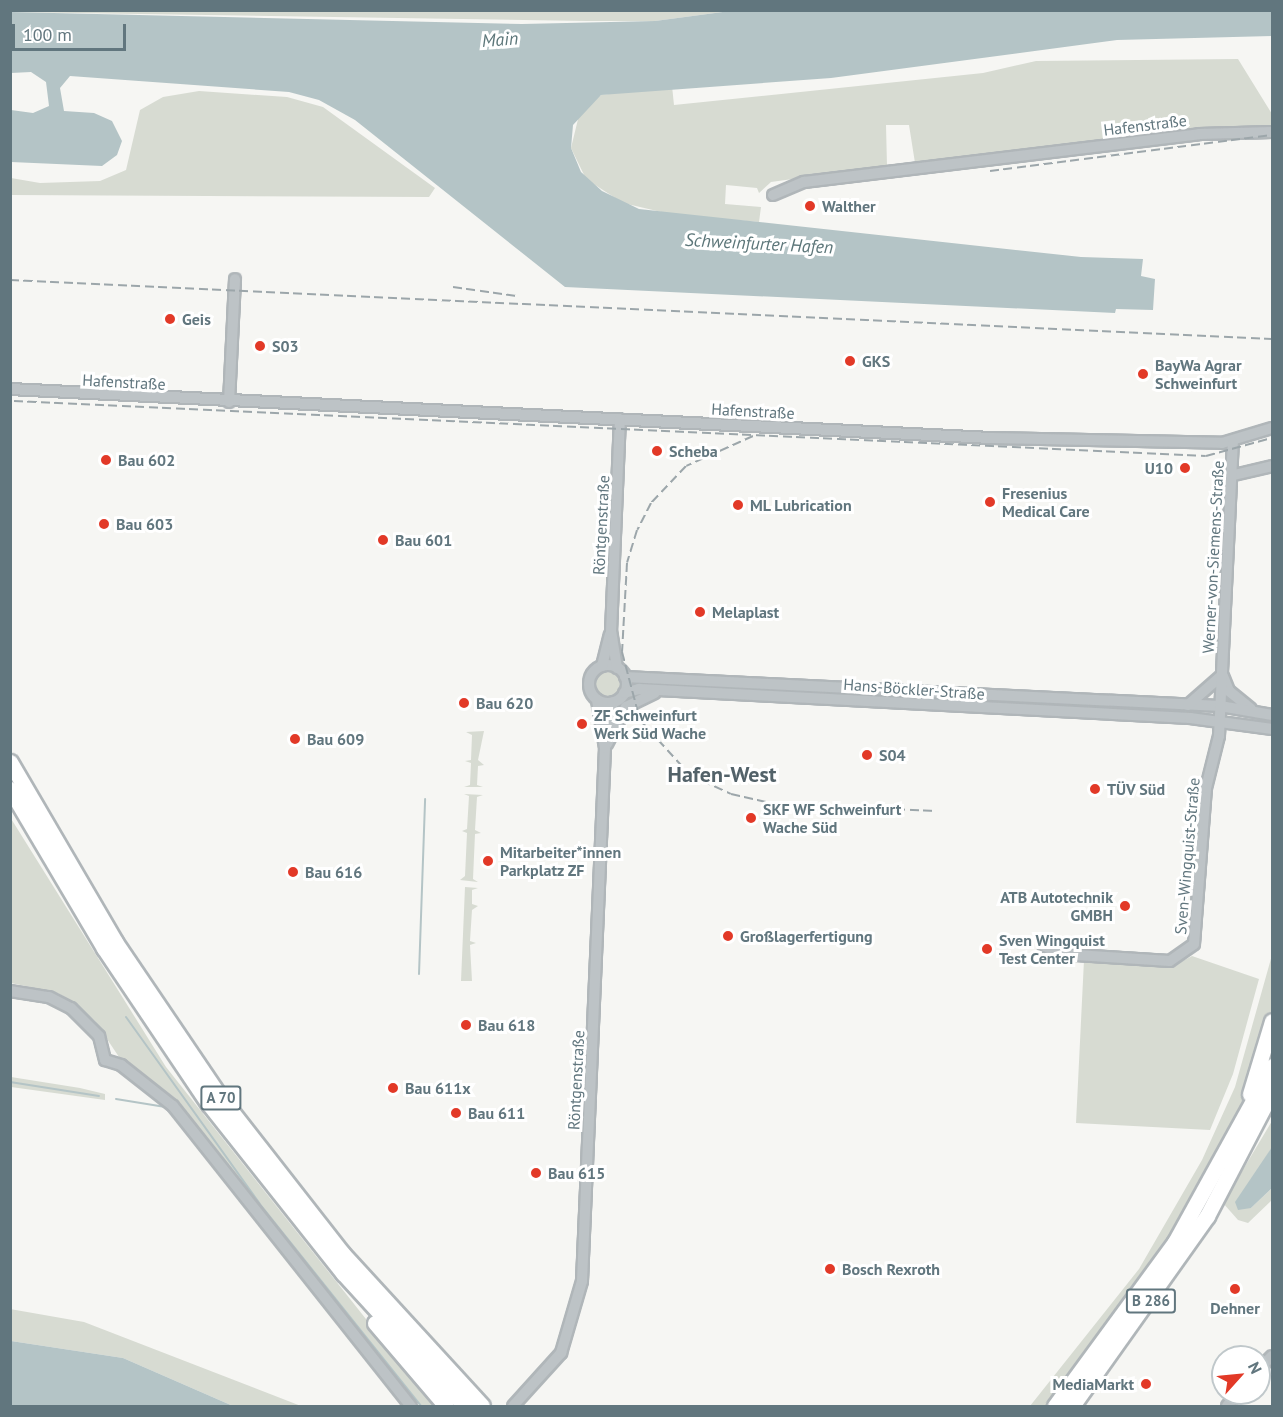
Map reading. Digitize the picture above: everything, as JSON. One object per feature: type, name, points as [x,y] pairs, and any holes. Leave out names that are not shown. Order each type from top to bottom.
[{"type":"highway","name":"A 70","points":[[10,762],[115,942],[226,1105],[342,1253],[475,1405]]},
{"type":"highway","name":"A 70","points":[[10,789],[164,1039],[343,1273],[475,1405]]},
{"type":"highway","points":[[1239,1128],[1272,1021]]},
{"type":"highway","name":"B 286","points":[[1055,1407],[1152,1277],[1239,1128],[1272,1066]]},
{"type":"highway","name":"B 286","points":[[1222,1190],[1272,1091]]},
{"type":"highway","name":"B 286","points":[[1072,1407],[1166,1281],[1272,1113]]},
{"type":"highway","points":[[343,1273],[389,1342],[446,1407]]},
{"type":"street","name":"Hafenstraße","points":[[773,195],[804,182],[1199,134],[1272,132]]},
{"type":"street","points":[[229,402],[235,279]]},
{"type":"street","name":"Hafenstraße","points":[[12,391],[682,421],[992,438],[1233,442],[1272,428]]},
{"type":"street","name":"Röntgenstraße","points":[[602,666],[610,632],[620,419]]},
{"type":"street","name":"Werner-von-Siemens-Straße","points":[[1220,720],[1234,475],[1233,442]]},
{"type":"street","points":[[1234,475],[1272,465]]},
{"type":"street","name":"Röntgenstraße","points":[[610,632],[617,668]]},
{"type":"street","points":[[602,666],[617,668],[625,677],[624,693],[614,702],[597,700],[589,684],[602,666]]},
{"type":"street","name":"Werner-von-Siemens-Straße","points":[[1188,705],[1215,687],[1222,673]]},
{"type":"street","name":"Hans-Böckler-Straße","points":[[1222,673],[1229,691],[1252,710]]},
{"type":"street","name":"Hans-Böckler-Straße","points":[[625,677],[724,682],[775,690],[831,693],[996,696],[1220,706],[1272,715]]},
{"type":"street","points":[[723,694],[724,682]]},
{"type":"street","name":"Hans-Böckler-Straße","points":[[624,693],[723,694],[775,690]]},
{"type":"street","points":[[605,748],[626,707],[664,692]]},
{"type":"street","name":"Hans-Böckler-Straße","points":[[831,693],[996,709],[1220,720],[1272,729]]},
{"type":"street","name":"Hans-Böckler-Straße","points":[[996,696],[996,709]]},
{"type":"street","name":"Röntgenstraße","points":[[513,1407],[561,1353],[582,1281],[605,748],[597,700]]},
{"type":"street","name":"Röntgenstraße","points":[[604,733],[614,702]]},
{"type":"street","points":[[1121,715],[1122,703]]},
{"type":"street","name":"Sven-Wingquist-Straße","points":[[1043,945],[1060,954],[1170,961],[1191,950],[1206,788],[1220,720]]},
{"type":"street","points":[[10,991],[49,997],[78,1013],[99,1036],[105,1060],[134,1074],[185,1118],[411,1407]]},
{"type":"shaded area","points":[[730,11],[655,21],[11,12]]},
{"type":"shaded area","points":[[1238,59],[1272,114],[1272,127],[1198,130],[915,163],[909,125],[886,125],[887,166],[771,182],[759,193],[757,188],[726,185],[725,204],[761,207],[759,222],[674,215],[623,203],[586,179],[571,148],[580,111],[601,95],[672,86],[674,105],[983,73],[1036,61]]},
{"type":"shaded area","points":[[199,91],[287,97],[323,107],[435,188],[429,197],[11,195],[11,178],[40,183],[100,181],[126,170],[140,110],[163,97]]},
{"type":"shaded area","points":[[603,672],[613,672],[620,679],[620,689],[613,696],[603,696],[596,689],[596,679]]},
{"type":"shaded area","points":[[484,731],[478,760],[484,765],[478,766],[477,785],[483,787],[464,787],[470,785],[471,763],[465,761],[471,760],[472,735],[466,732]]},
{"type":"shaded area","points":[[464,794],[483,795],[477,797],[475,830],[481,833],[475,834],[473,879],[478,882],[460,880],[465,876],[467,833],[462,831],[467,829],[469,796]]},
{"type":"shaded area","points":[[10,817],[166,1067],[435,1406],[420,1406],[171,1095],[175,1102],[121,1060],[95,1021],[73,1002],[58,993],[11,983]]},
{"type":"shaded area","points":[[465,887],[478,888],[472,890],[472,904],[478,906],[472,910],[470,941],[476,943],[470,945],[472,981],[461,981]]},
{"type":"shaded area","points":[[1272,955],[1272,1013],[1241,1108],[1157,1260],[1047,1406],[1030,1406],[1139,1269],[1202,1160],[1235,1087]]},
{"type":"shaded area","points":[[1192,956],[1259,979],[1233,1074],[1210,1130],[1076,1123],[1084,960],[1177,964]]},
{"type":"shaded area","points":[[11,1077],[105,1094],[105,1100],[11,1087]]},
{"type":"shaded area","points":[[1272,1121],[1272,1147],[1243,1196],[1251,1208],[1272,1188],[1272,1200],[1248,1223],[1238,1220],[1223,1203]]},
{"type":"shaded area","points":[[10,1309],[84,1322],[301,1406],[233,1406],[123,1358],[11,1341]]},
{"type":"water","points":[[1272,10],[1272,36],[1117,40],[831,78],[601,95],[573,125],[571,148],[581,172],[602,191],[639,209],[1081,257],[1143,259],[1141,276],[1155,279],[1153,310],[1116,309],[1115,313],[565,287],[355,120],[319,100],[289,92],[70,76],[60,88],[64,111],[94,113],[112,121],[122,141],[117,155],[102,166],[11,162],[11,110],[33,113],[49,106],[46,82],[31,72],[11,73],[11,12],[522,24],[655,21],[730,11]]},
{"type":"water","points":[[1272,1147],[1272,1188],[1251,1208],[1238,1210],[1235,1202]]},
{"type":"water","points":[[11,1341],[123,1358],[233,1406],[11,1406]]},
{"type":"waterway","points":[[419,974],[425,799]]},
{"type":"waterway","points":[[126,1017],[259,1203],[421,1406]]},
{"type":"waterway","points":[[10,1082],[99,1096]]},
{"type":"waterway","points":[[116,1099],[165,1107]]},
{"type":"railway","points":[[990,171],[1272,135]]},
{"type":"railway","points":[[10,280],[1272,339]]},
{"type":"railway","points":[[453,287],[516,296]]},
{"type":"railway","points":[[14,401],[1206,456],[1272,438]]},
{"type":"railway","points":[[753,436],[686,466],[651,503],[637,530],[627,563],[622,652],[640,720],[690,775],[731,794],[775,804],[936,811]]},
{"type":"place","name":"Walther","points":[[810,206]]},
{"type":"place","name":"Geis","points":[[170,319]]},
{"type":"place","name":"S03","points":[[260,346]]},
{"type":"place","name":"GKS","points":[[850,361]]},
{"type":"place","name":"BayWa Agrar Schweinfurt","points":[[1143,374]]},
{"type":"place","name":"Scheba","points":[[657,451]]},
{"type":"place","name":"Bau 602","points":[[106,460]]},
{"type":"place","name":"U10","points":[[1185,468]]},
{"type":"place","name":"Fresenius Medical Care","points":[[990,502]]},
{"type":"place","name":"ML Lubrication","points":[[738,505]]},
{"type":"place","name":"Bau 603","points":[[104,524]]},
{"type":"place","name":"Bau 601","points":[[383,540]]},
{"type":"place","name":"Melaplast","points":[[700,612]]},
{"type":"place","name":"Bau 620","points":[[464,703]]},
{"type":"place","name":"ZF Schweinfurt Werk Süd Wache","points":[[582,724]]},
{"type":"place","name":"Bau 609","points":[[295,739]]},
{"type":"place","name":"S04","points":[[867,755]]},
{"type":"place","name":"TÜV Süd","points":[[1095,789]]},
{"type":"place","name":"SKF WF Schweinfurt Wache Süd","points":[[751,818]]},
{"type":"place","name":"Mitarbeiter*innen Parkplatz ZF","points":[[488,861]]},
{"type":"place","name":"Bau 616","points":[[293,872]]},
{"type":"place","name":"ATB Autotechnik GMBH","points":[[1125,906]]},
{"type":"place","name":"Großlagerfertigung","points":[[728,936]]},
{"type":"place","name":"Sven Wingquist Test Center","points":[[987,949]]},
{"type":"place","name":"Bau 618","points":[[466,1025]]},
{"type":"place","name":"Bau 611x","points":[[393,1088]]},
{"type":"place","name":"Bau 611","points":[[456,1113]]},
{"type":"place","name":"Bau 615","points":[[536,1173]]},
{"type":"place","name":"Bosch Rexroth","points":[[830,1269]]},
{"type":"place","name":"Dehner","points":[[1235,1289]]},
{"type":"place","name":"MediaMarkt","points":[[1146,1384]]},
{"type":"district","name":"Hafen-West","points":[[722,775]]},
{"type":"water label","name":"Main","points":[[500,40]]},
{"type":"water label","name":"Schweinfurter Hafen","points":[[759,244]]}]
